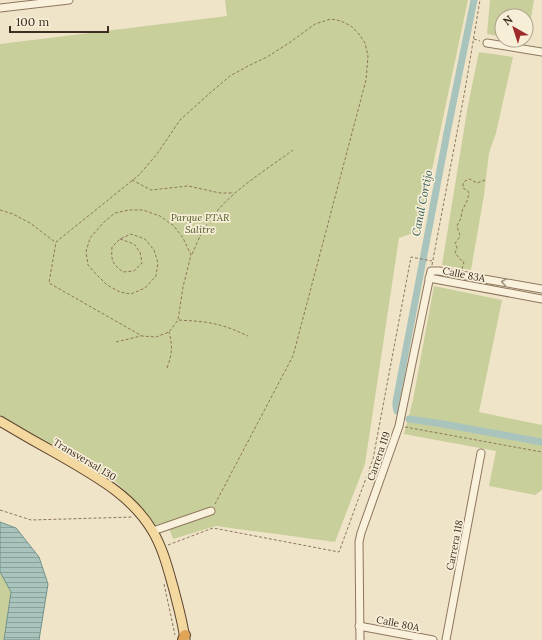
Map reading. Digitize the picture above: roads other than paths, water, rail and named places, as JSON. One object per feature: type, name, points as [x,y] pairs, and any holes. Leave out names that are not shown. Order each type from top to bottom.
[{"type":"main road","name":"Transversal 130","points":[[0,421],[93,474],[118,491],[139,512],[153,531],[161,547],[171,580],[182,639]]},
{"type":"street","points":[[0,8],[69,0]]},
{"type":"street","points":[[486,42],[542,52]]},
{"type":"street","name":"Calle 83A","points":[[542,289],[430,271],[429,278],[542,299]]},
{"type":"street","name":"Carrera 119","points":[[360,640],[359,542],[399,426],[429,278]]},
{"type":"street","name":"Carrera 118","points":[[446,640],[481,453]]},
{"type":"street","points":[[153,531],[211,510]]},
{"type":"street","name":"Calle 80A","points":[[359,626],[433,640]]},
{"type":"water","points":[[0,522],[16,528],[39,557],[48,584],[39,640],[4,640],[11,592],[0,572]]},
{"type":"waterway","name":"Canal Cortijo","points":[[397,411],[396,402],[474,0]]},
{"type":"waterway","name":"Canal Cortijo","points":[[409,419],[542,442]]},
{"type":"park label","name":"Parque PTAR Salitre","points":[[200,222]]}]
